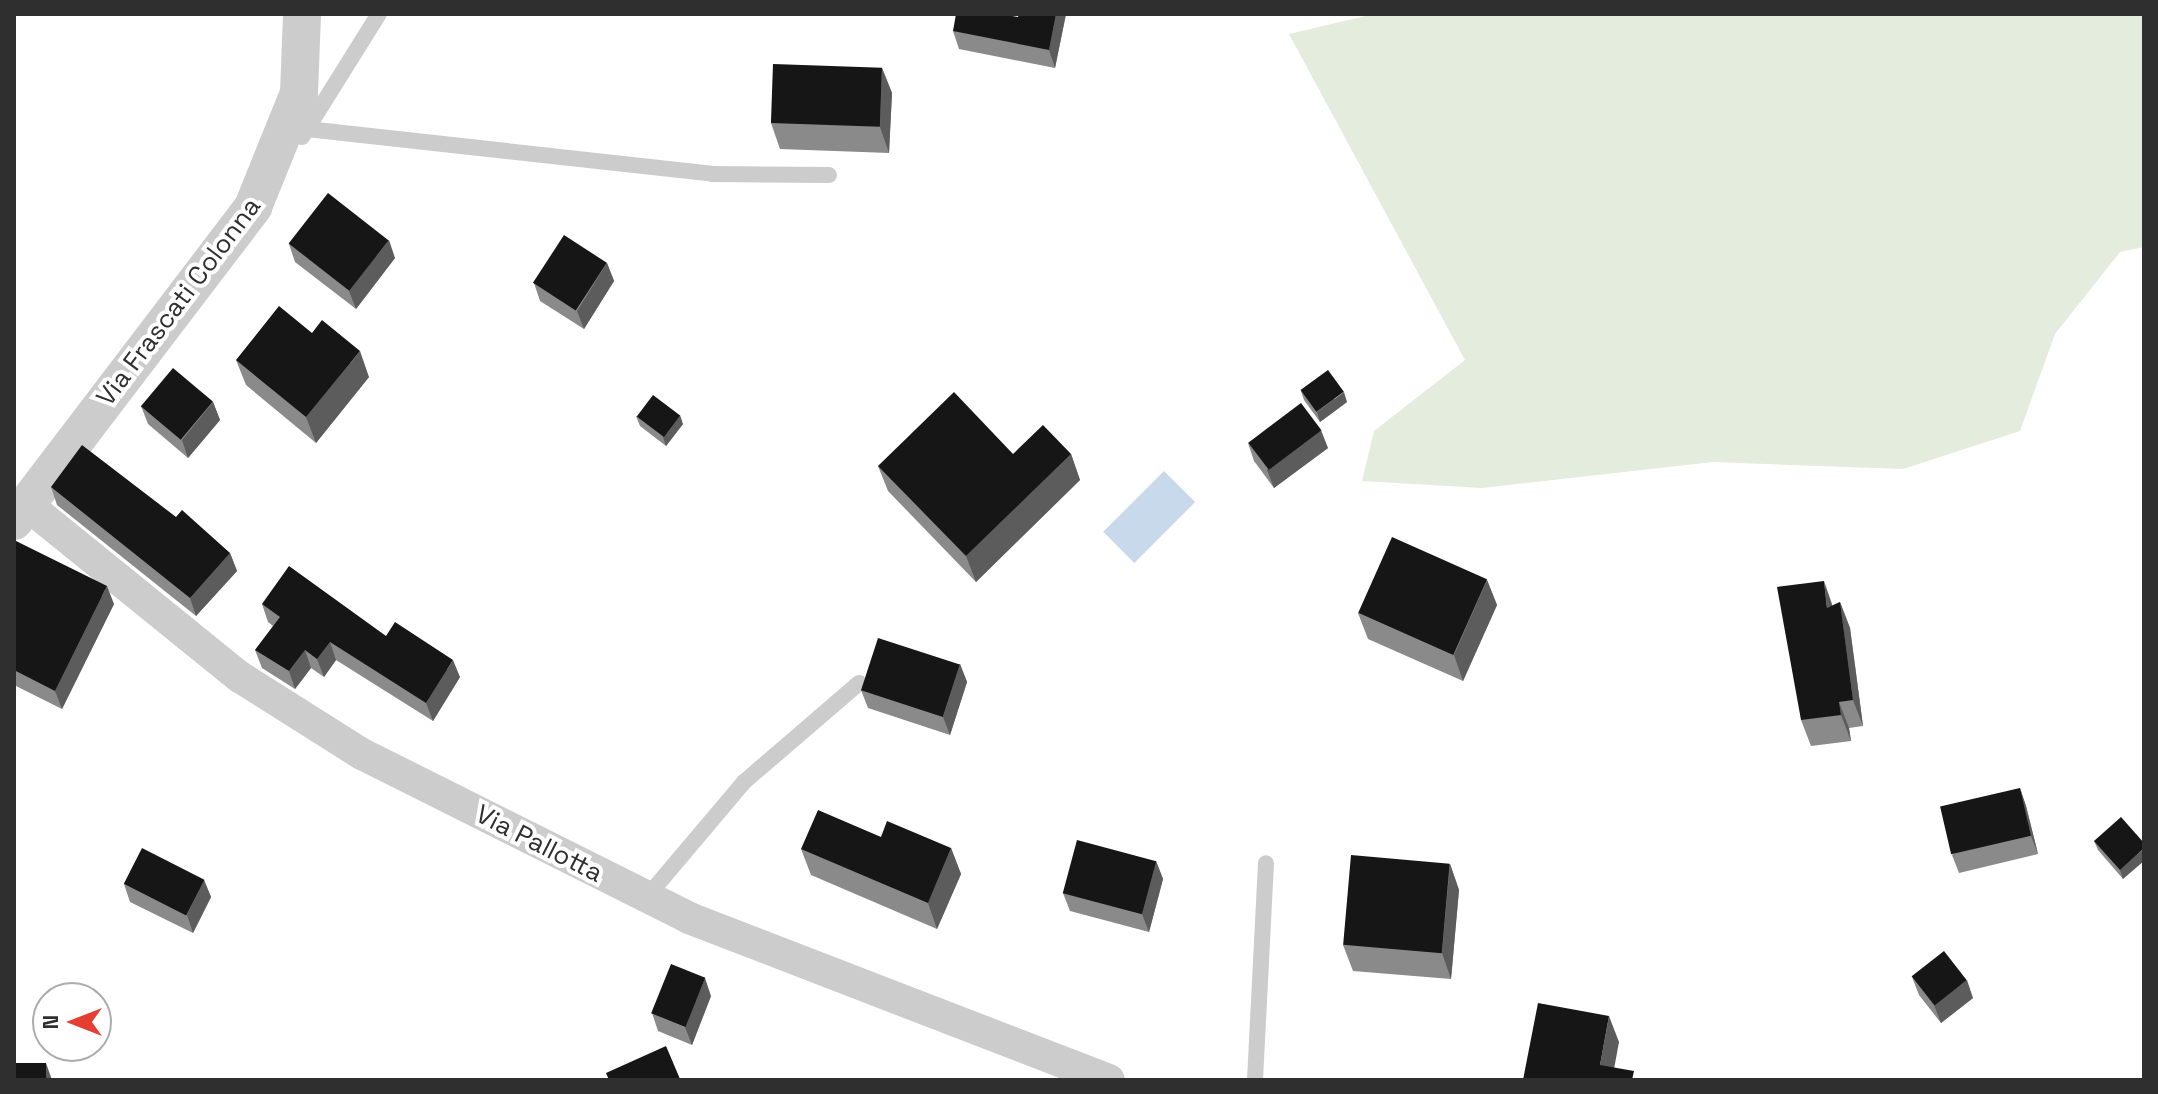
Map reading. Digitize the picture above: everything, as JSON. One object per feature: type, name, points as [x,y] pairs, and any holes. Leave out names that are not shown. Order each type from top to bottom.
[{"type":"street","name":"Via Frascati Colonna","points":[[20,513],[247,217],[273,170],[299,93],[302,14]]},
{"type":"street","name":"Via Pallotta","points":[[20,513],[302,720],[646,898],[1109,1080]]},
{"type":"lane","points":[[247,217],[379,14]]},
{"type":"lane","points":[[307,129],[712,174],[829,175]]},
{"type":"lane","points":[[646,898],[744,782],[859,683]]},
{"type":"lane","points":[[1255,1080],[1266,863]]},
{"type":"green space","points":[[1374,14],[2144,14],[2144,247],[2120,252],[2055,334],[2020,431],[1903,469],[1713,462],[1482,488],[1362,481],[1374,431],[1465,360],[1289,34]]},
{"type":"water","points":[[1164,471],[1195,502],[1134,563],[1103,532]]},
{"type":"building","points":[[956,14],[1018,17],[1019,14],[1056,14],[1049,50],[953,31]]},
{"type":"building","points":[[773,64],[882,68],[880,127],[771,123]]},
{"type":"building","points":[[328,193],[389,240],[349,291],[289,243]]},
{"type":"building","points":[[564,235],[607,263],[576,311],[533,283]]},
{"type":"building","points":[[279,306],[312,333],[322,320],[360,351],[306,417],[236,360]]},
{"type":"building","points":[[173,368],[213,401],[181,440],[141,406]]},
{"type":"building","points":[[1328,370],[1344,392],[1316,412],[1300,390]]},
{"type":"building","points":[[954,392],[1013,454],[1043,425],[1071,454],[966,556],[878,466]]},
{"type":"building","points":[[653,395],[680,415],[664,437],[637,417]]},
{"type":"building","points":[[1301,403],[1321,430],[1269,470],[1248,443]]},
{"type":"building","points":[[82,445],[176,517],[182,510],[230,553],[190,598],[51,487]]},
{"type":"building","points":[[1392,537],[1487,579],[1453,655],[1358,613]]},
{"type":"building","points":[[14,540],[107,586],[55,691],[14,670]]},
{"type":"building","points":[[289,566],[386,636],[395,622],[453,660],[426,703],[330,642],[317,659],[305,650],[289,671],[255,650],[280,617],[262,604]]},
{"type":"building","points":[[1824,581],[1827,608],[1840,602],[1853,700],[1839,702],[1841,715],[1801,720],[1777,587]]},
{"type":"building","points":[[878,638],[960,665],[943,717],[861,690]]},
{"type":"building","points":[[2020,788],[2031,836],[1951,854],[1940,806]]},
{"type":"building","points":[[818,810],[881,837],[887,821],[951,848],[928,903],[801,849]]},
{"type":"building","points":[[2121,817],[2144,843],[2144,848],[2120,870],[2094,841]]},
{"type":"building","points":[[1077,840],[1156,861],[1142,914],[1063,893]]},
{"type":"building","points":[[142,848],[204,880],[186,915],[124,884]]},
{"type":"building","points":[[1351,855],[1450,864],[1442,953],[1343,945]]},
{"type":"building","points":[[1944,951],[1967,980],[1934,1005],[1912,976]]},
{"type":"building","points":[[671,964],[705,978],[685,1027],[651,1013]]},
{"type":"building","points":[[1538,1003],[1609,1016],[1600,1065],[1634,1071],[1632,1080],[1523,1080]]},
{"type":"building","points":[[666,1046],[680,1079],[609,1080],[606,1073]]},
{"type":"building","points":[[14,1063],[46,1063],[46,1080],[14,1080]]}]
